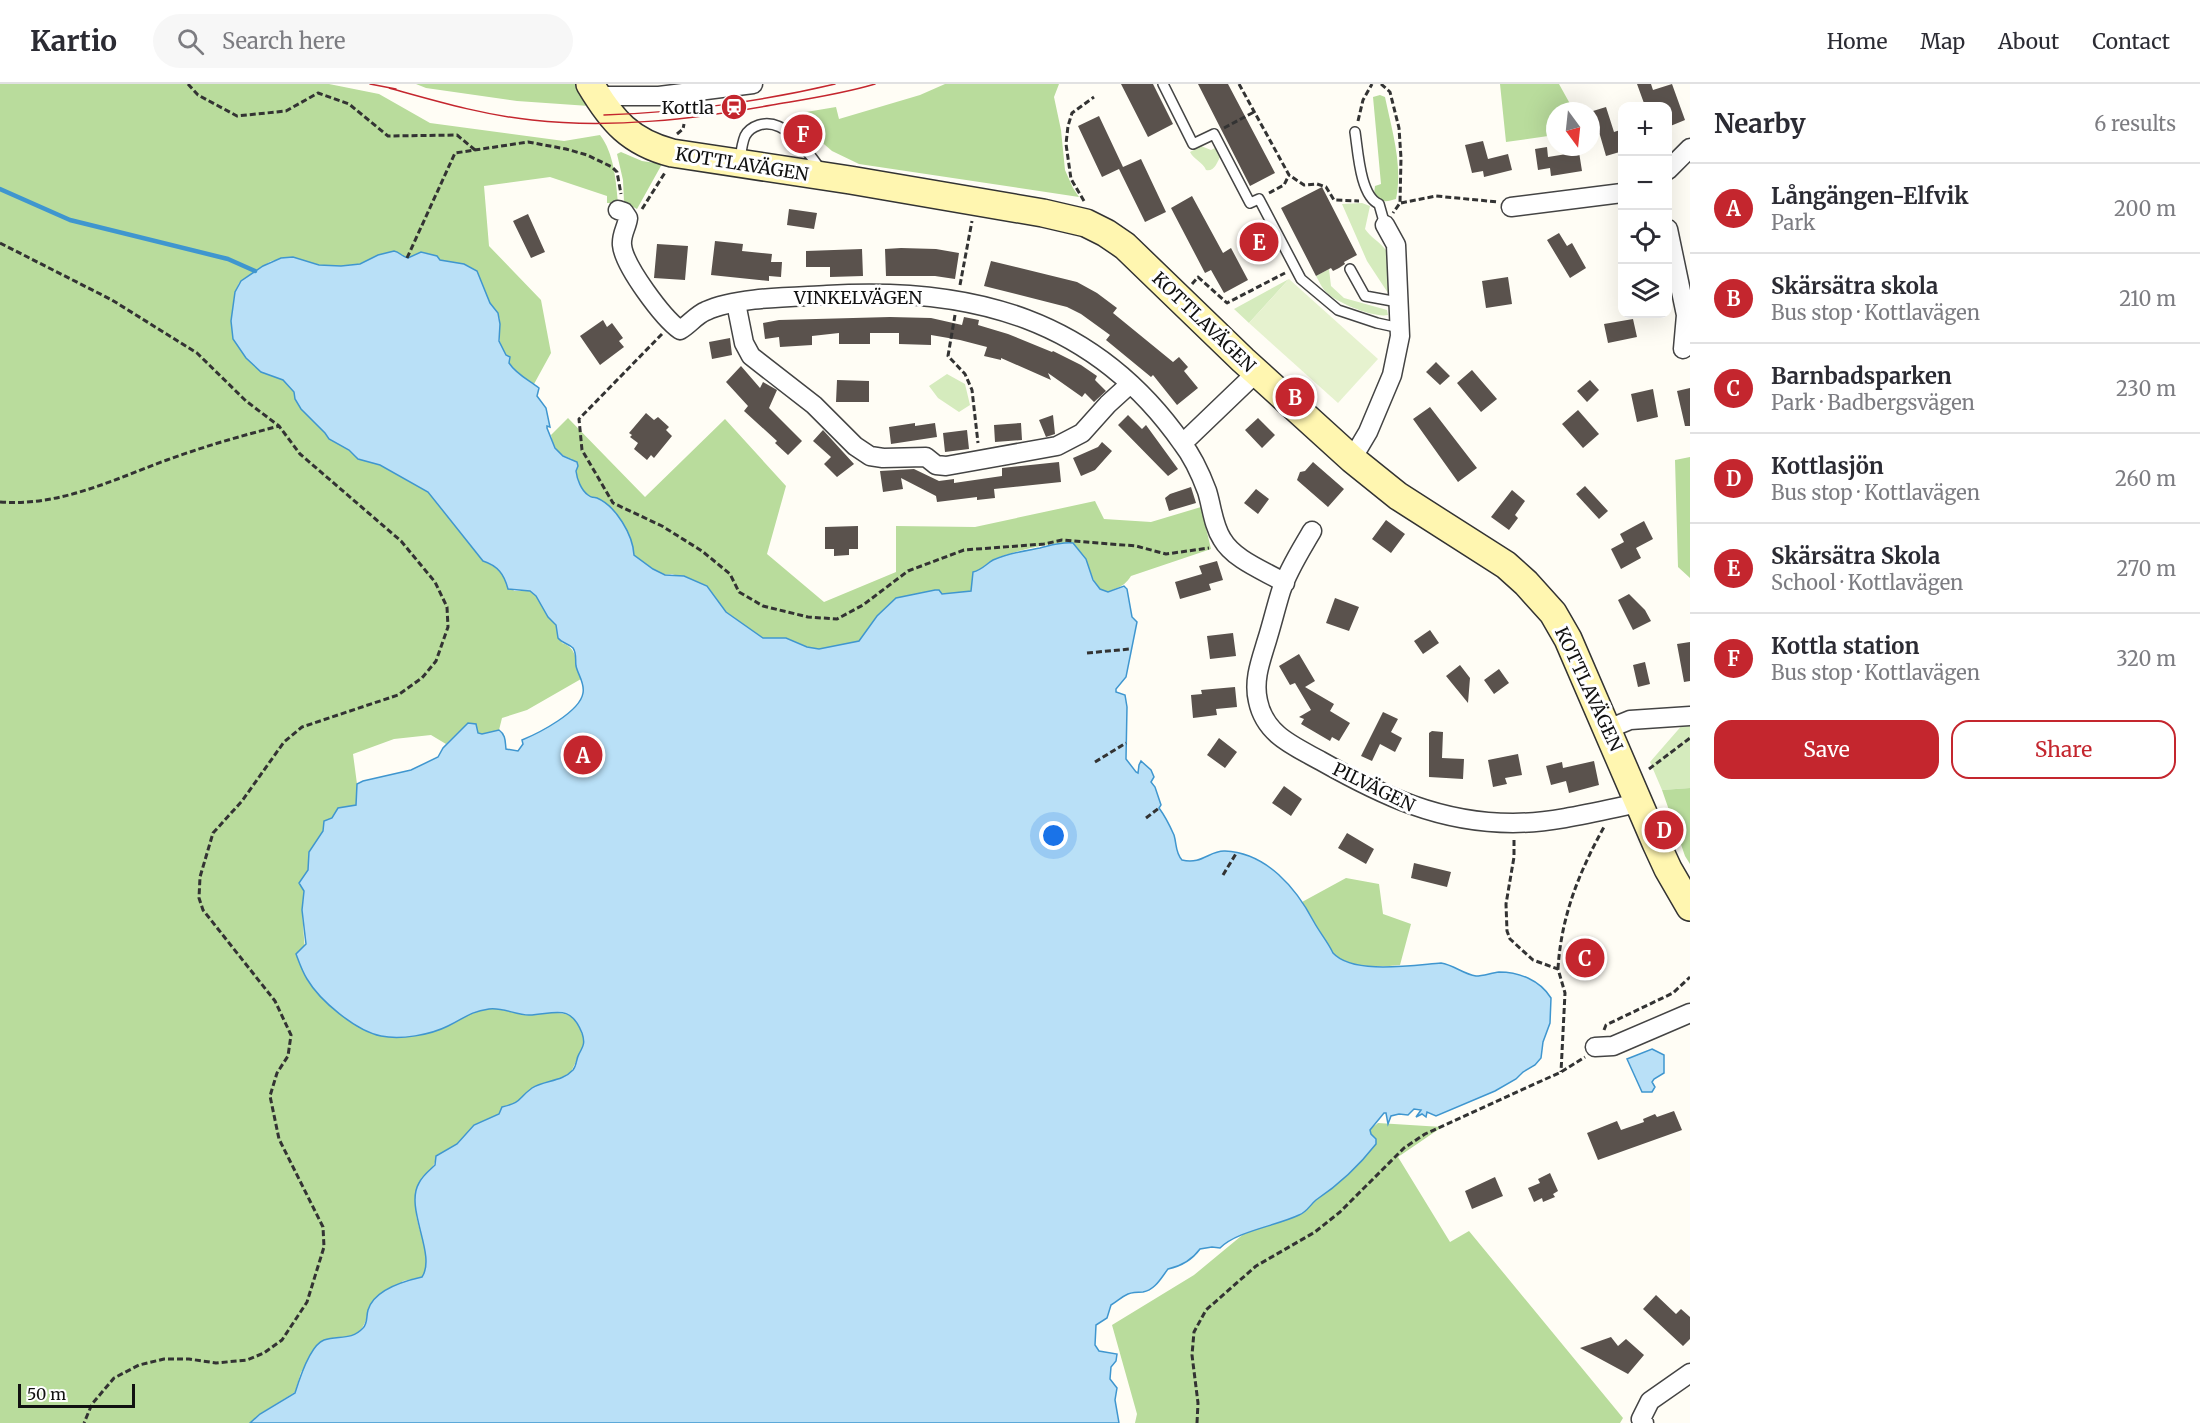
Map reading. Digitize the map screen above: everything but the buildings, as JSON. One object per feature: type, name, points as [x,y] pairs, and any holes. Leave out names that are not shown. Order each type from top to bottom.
[{"type":"street","name":"KOTTLAVÄGEN","points":[[594,90],[659,96],[753,84]]},
{"type":"street","name":"KOTTLAVÄGEN","points":[[594,90],[617,123],[636,140],[651,148],[1076,220],[1106,233],[1125,246],[1352,459],[1398,496],[1506,566],[1540,597],[1568,639],[1608,729],[1627,805],[1690,907]]},
{"type":"street","points":[[1672,166],[1690,148]]},
{"type":"street","points":[[1511,207],[1618,194]]},
{"type":"street","points":[[623,214],[622,238],[626,261],[671,324]]},
{"type":"street","points":[[1352,459],[1368,432],[1392,375],[1400,336],[1396,245],[1385,225]]},
{"type":"street","points":[[1672,248],[1686,315],[1683,349]]},
{"type":"street","name":"VINKELVÄGEN","points":[[671,324],[680,330],[706,311],[721,305],[776,298],[850,293],[911,294],[972,302],[1020,315],[1056,332],[1102,359],[1147,400],[1183,443]]},
{"type":"street","points":[[736,303],[744,343],[751,356],[814,405],[855,446],[870,456],[926,457],[936,465],[946,466],[1057,446],[1082,433],[1130,384]]},
{"type":"street","points":[[1257,372],[1183,443],[1200,473],[1222,540],[1252,565],[1285,582]]},
{"type":"street","name":"PILVÄGEN","points":[[1312,531],[1285,582],[1256,682],[1260,708],[1270,728],[1277,735],[1401,802],[1428,812],[1514,823],[1587,814],[1627,805]]},
{"type":"street","points":[[1608,729],[1630,720],[1690,716]]},
{"type":"street","points":[[1595,1047],[1613,1046],[1690,1013]]},
{"type":"street","points":[[1643,1421],[1650,1401],[1690,1373]]},
{"type":"lane","points":[[1163,84],[1193,144],[1214,134],[1250,203],[1259,199],[1301,279],[1338,310],[1400,328]]},
{"type":"lane","points":[[738,164],[745,136],[751,128],[774,123],[785,129],[808,152],[825,176]]},
{"type":"lane","points":[[1355,132],[1365,189],[1372,202],[1379,204],[1385,225]]},
{"type":"lane","points":[[1350,269],[1365,296],[1398,302]]},
{"type":"path","points":[[188,84],[198,95],[237,116],[286,111],[318,93],[349,104],[388,136],[457,135],[475,150]]},
{"type":"path","points":[[1239,84],[1289,175],[1304,185],[1317,184],[1326,187],[1335,200],[1358,201]]},
{"type":"path","points":[[1355,132],[1363,100],[1372,84]]},
{"type":"path","points":[[1381,84],[1390,92],[1399,128],[1401,158],[1400,203],[1385,225]]},
{"type":"path","points":[[1087,205],[1071,179],[1066,144],[1072,113],[1094,97]]},
{"type":"path","points":[[1221,130],[1254,112]]},
{"type":"path","points":[[406,258],[455,153],[528,142],[587,155],[612,167],[617,172],[623,214],[638,215],[671,162],[675,139],[684,124]]},
{"type":"path","points":[[1266,195],[1284,185],[1289,175]]},
{"type":"path","points":[[1400,203],[1436,196],[1493,200],[1511,207]]},
{"type":"path","points":[[975,203],[948,356],[965,374],[972,390],[980,460]]},
{"type":"path","points":[[0,243],[112,300],[197,353],[246,401],[279,426],[300,454],[401,541],[435,582],[447,607],[448,627],[436,661],[422,678],[398,695],[302,727],[284,742],[242,801],[213,833],[200,877],[199,897],[203,910],[275,1001],[291,1035],[288,1056],[278,1073],[270,1096],[279,1139],[323,1227],[324,1247],[307,1302],[282,1340],[264,1353],[248,1360],[216,1363],[189,1359],[164,1359],[139,1365],[114,1378],[92,1404],[84,1423]]},
{"type":"path","points":[[1191,285],[1198,277],[1227,303],[1295,267]]},
{"type":"path","points":[[671,324],[579,419],[582,450],[614,503],[662,526],[702,550],[730,574],[739,592],[763,606],[808,617],[837,619],[863,605],[908,571],[964,550],[1044,544],[1062,540],[1136,546],[1166,554],[1227,545]]},
{"type":"path","points":[[0,502],[26,504],[86,491],[189,452],[279,426]]},
{"type":"path","points":[[1087,653],[1130,649]]},
{"type":"path","points":[[1649,770],[1690,738]]},
{"type":"path","points":[[1095,762],[1126,743]]},
{"type":"path","points":[[1561,1072],[1565,993],[1558,969],[1560,939],[1569,902],[1598,839],[1627,805]]},
{"type":"path","points":[[1146,818],[1159,808]]},
{"type":"path","points":[[1514,823],[1514,857],[1506,904],[1507,932],[1510,939],[1533,960],[1558,969]]},
{"type":"path","points":[[1223,875],[1237,852]]},
{"type":"path","points":[[1197,1423],[1198,1403],[1192,1354],[1194,1332],[1206,1310],[1256,1266],[1315,1232],[1340,1212],[1404,1148],[1425,1134],[1581,1061],[1595,1047],[1606,1025],[1673,993],[1690,977]]},
{"type":"green space","points":[[0,84],[329,84],[379,94],[430,123],[564,141],[600,135],[605,142],[614,168],[618,203],[607,203],[607,196],[550,177],[484,186],[489,246],[541,300],[551,353],[534,384],[526,381],[509,363],[509,357],[501,346],[499,316],[489,302],[478,275],[470,267],[440,260],[437,256],[421,252],[409,258],[378,255],[360,264],[341,266],[319,265],[293,257],[271,261],[239,283],[235,292],[231,321],[261,372],[283,380],[294,392],[301,409],[329,439],[349,450],[358,459],[380,465],[428,492],[483,561],[501,573],[514,591],[530,591],[536,596],[548,617],[556,625],[562,643],[574,653],[581,679],[527,710],[502,718],[499,730],[482,734],[468,723],[446,744],[431,735],[394,739],[353,754],[357,784],[356,805],[338,808],[332,818],[324,821],[323,831],[309,852],[308,870],[299,883],[304,891],[302,910],[307,980],[328,1004],[350,1022],[447,1027],[467,1014],[492,1008],[528,1015],[550,1012],[572,1015],[584,1039],[584,1045],[571,1072],[533,1088],[518,1103],[502,1107],[499,1114],[474,1125],[457,1144],[436,1156],[433,1165],[421,1179],[417,1194],[417,1220],[427,1262],[422,1277],[403,1281],[368,1310],[363,1326],[354,1335],[324,1340],[301,1372],[295,1392],[250,1423],[0,1423]]},
{"type":"green space","points":[[416,84],[577,84],[589,106],[517,101],[426,88]]},
{"type":"green space","points":[[945,84],[1059,84],[1054,97],[1061,130],[1065,170],[1079,197],[859,164],[832,151],[795,119],[794,114],[836,107],[839,119],[920,95]]},
{"type":"green space","points":[[1500,84],[1559,84],[1569,102],[1546,102],[1546,136],[1506,142]]},
{"type":"green space","points":[[1380,95],[1385,97],[1398,174],[1396,199],[1386,201],[1374,194],[1375,186],[1381,184],[1373,97]]},
{"type":"green space","points":[[1201,146],[1211,150],[1215,148],[1220,157],[1211,170],[1206,170],[1190,152]]},
{"type":"green space","points":[[621,152],[642,161],[662,164],[637,209],[624,202],[623,180],[617,154]]},
{"type":"green space","points":[[1362,203],[1370,206],[1365,229],[1381,244],[1390,258],[1393,290],[1388,293],[1367,261],[1342,204]]},
{"type":"green space","points":[[1329,269],[1331,286],[1344,298],[1387,310],[1388,315],[1365,312],[1331,296],[1316,276]]},
{"type":"green space","points":[[1289,279],[1249,323],[1234,309]]},
{"type":"green space","points":[[1289,279],[1378,359],[1338,403],[1249,323]]},
{"type":"green space","points":[[947,374],[965,384],[970,405],[959,412],[938,398],[929,386]]},
{"type":"green space","points":[[568,418],[645,497],[725,419],[786,486],[767,554],[824,602],[896,572],[896,526],[975,527],[1095,501],[1104,519],[1151,522],[1201,507],[1211,549],[1131,576],[1123,585],[1107,592],[1099,589],[1082,555],[1073,543],[1031,548],[991,561],[972,574],[974,578],[971,585],[972,591],[942,594],[935,590],[896,598],[877,616],[860,641],[856,643],[819,649],[807,647],[786,638],[763,638],[726,612],[707,586],[672,574],[665,575],[634,555],[632,544],[622,526],[583,490],[572,459],[560,453],[553,444],[551,435]]},
{"type":"green space","points":[[1690,457],[1690,578],[1678,567],[1675,460]]},
{"type":"green space","points":[[1684,723],[1690,723],[1690,788],[1662,790],[1650,762]]},
{"type":"green space","points":[[1690,788],[1690,864],[1685,856],[1662,790]]},
{"type":"green space","points":[[1346,878],[1379,884],[1383,914],[1411,924],[1400,965],[1356,964],[1347,962],[1333,953],[1302,902]]},
{"type":"green space","points":[[1378,1123],[1442,1127],[1398,1157],[1450,1242],[1469,1231],[1623,1418],[1620,1423],[1135,1423],[1137,1414],[1112,1325],[1194,1275]]},
{"type":"water","points":[[394,251],[408,258],[421,252],[437,256],[440,260],[464,264],[477,271],[490,303],[498,313],[499,341],[506,355],[510,357],[509,363],[519,374],[539,388],[537,396],[546,408],[550,427],[547,426],[547,428],[555,448],[563,456],[577,462],[576,471],[583,490],[591,497],[604,502],[617,514],[627,530],[634,555],[665,575],[684,576],[707,586],[726,612],[763,638],[786,638],[807,647],[819,649],[859,641],[877,616],[896,598],[935,590],[939,590],[942,594],[971,591],[973,572],[993,560],[1056,544],[1073,543],[1086,559],[1093,580],[1100,589],[1108,592],[1124,586],[1127,589],[1132,617],[1137,622],[1126,677],[1116,689],[1116,692],[1125,695],[1127,707],[1126,759],[1138,773],[1141,761],[1151,770],[1154,777],[1151,782],[1161,805],[1159,808],[1174,835],[1177,851],[1182,860],[1195,861],[1225,851],[1240,853],[1267,865],[1289,885],[1307,909],[1333,953],[1342,960],[1355,964],[1384,967],[1441,963],[1476,976],[1507,972],[1528,978],[1541,986],[1551,998],[1550,1023],[1543,1042],[1541,1058],[1516,1079],[1495,1091],[1436,1116],[1427,1112],[1426,1117],[1422,1114],[1416,1117],[1421,1110],[1414,1109],[1408,1115],[1391,1116],[1388,1124],[1386,1113],[1384,1113],[1370,1130],[1376,1139],[1376,1144],[1348,1175],[1304,1212],[1236,1237],[1220,1248],[1200,1249],[1186,1262],[1168,1269],[1151,1289],[1123,1296],[1111,1305],[1107,1318],[1096,1325],[1095,1345],[1099,1351],[1117,1354],[1116,1361],[1111,1367],[1110,1379],[1117,1388],[1115,1400],[1119,1423],[250,1423],[260,1414],[295,1393],[306,1363],[319,1343],[324,1340],[354,1335],[366,1324],[368,1310],[376,1297],[399,1284],[422,1277],[426,1268],[426,1257],[417,1218],[415,1193],[420,1180],[435,1165],[436,1156],[457,1144],[474,1125],[499,1114],[502,1107],[517,1102],[532,1088],[569,1074],[584,1044],[582,1033],[572,1017],[561,1012],[524,1015],[489,1009],[424,1034],[397,1037],[371,1033],[350,1022],[313,988],[296,954],[306,944],[302,910],[304,891],[299,883],[308,870],[309,852],[323,831],[324,821],[332,818],[338,808],[356,805],[357,784],[411,770],[438,757],[443,748],[468,723],[476,724],[478,733],[482,734],[499,730],[504,736],[506,749],[518,751],[523,744],[522,740],[567,714],[575,707],[583,693],[574,650],[558,638],[556,625],[548,617],[536,596],[530,591],[508,589],[500,571],[483,561],[428,492],[380,465],[358,459],[349,450],[329,439],[301,409],[294,392],[283,380],[261,372],[246,358],[233,339],[231,321],[235,292],[241,281],[263,266],[281,258],[293,257],[319,265],[360,264],[378,255]]},
{"type":"water","points":[[1652,1049],[1664,1055],[1664,1073],[1652,1082],[1655,1087],[1652,1092],[1642,1092],[1627,1059]]},
{"type":"waterway","points":[[0,189],[70,220],[228,259],[255,271]]},
{"type":"tram line","points":[[370,84],[396,89]]},
{"type":"tram line","points":[[604,115],[661,112],[720,105],[835,84]]},
{"type":"tram line","points":[[389,88],[496,115],[562,123],[622,123],[712,115],[824,96],[875,84]]},
{"type":"place","name":"Kottla","points":[[734,107]]},
{"type":"place","name":"Kottla station","points":[[803,134]]},
{"type":"place","name":"Skärsätra Skola","points":[[1259,242]]},
{"type":"place","name":"Skärsätra skola","points":[[1295,397]]},
{"type":"place","name":"Långängen-Elfvik","points":[[583,755]]},
{"type":"place","name":"Kottlasjön","points":[[1664,830]]},
{"type":"place","name":"Barnbadsparken","points":[[1585,958]]}]
